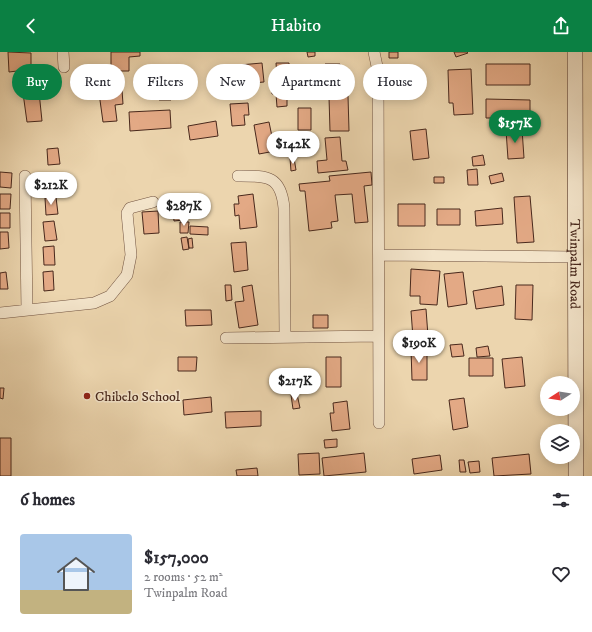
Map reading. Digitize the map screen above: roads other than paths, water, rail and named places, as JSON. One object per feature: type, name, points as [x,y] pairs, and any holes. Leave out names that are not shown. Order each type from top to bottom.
[{"type":"main road","name":"Twinpalm Road","points":[[575,52],[574,257],[576,476]]},
{"type":"street","points":[[63,52],[64,67]]},
{"type":"street","points":[[374,52],[378,71],[379,422]]},
{"type":"street","points":[[25,176],[27,310]]},
{"type":"street","points":[[238,176],[257,176],[268,179],[278,185],[283,195],[285,337]]},
{"type":"street","points":[[0,313],[94,304],[110,296],[127,275],[131,255],[127,213],[130,208],[153,202]]},
{"type":"street","points":[[379,255],[574,257]]},
{"type":"street","points":[[226,338],[378,336]]},
{"type":"place","name":"Chibelo School","points":[[87,396]]}]
